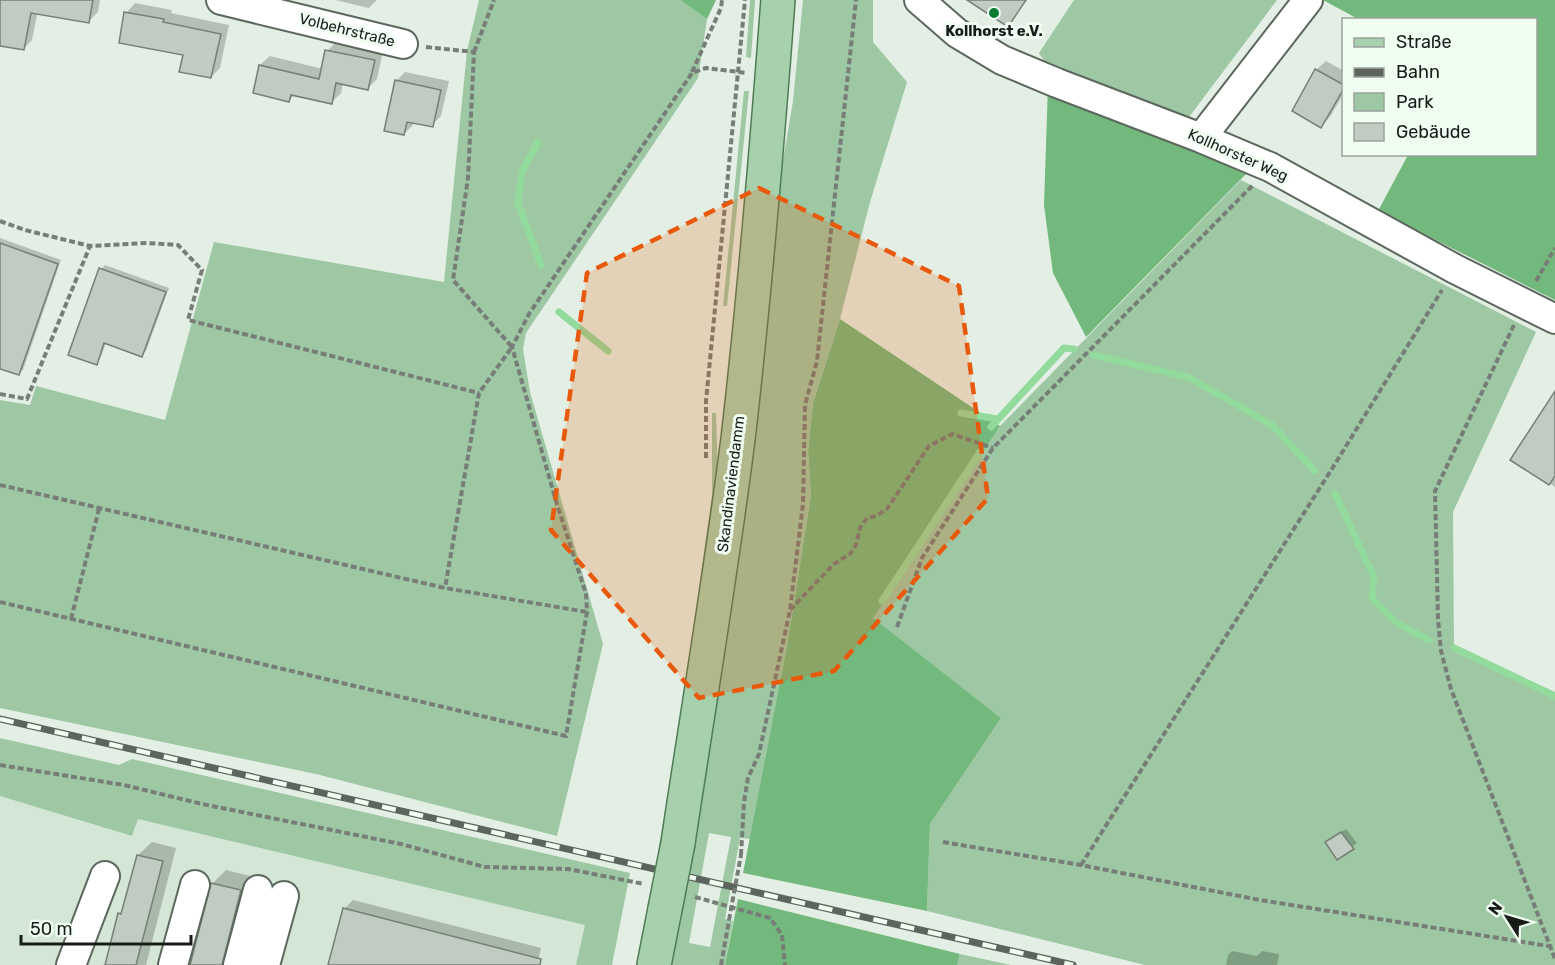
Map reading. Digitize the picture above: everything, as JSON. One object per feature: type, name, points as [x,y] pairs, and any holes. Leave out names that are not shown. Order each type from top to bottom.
[{"type":"main road","name":"Skandinaviendamm","points":[[654,965],[678,843],[725,539],[738,437],[762,198],[777,0]]},
{"type":"street","name":"Volbehrstraße","points":[[221,0],[402,44]]},
{"type":"street","name":"Kollhorster Weg","points":[[919,0],[957,33],[1002,60],[1270,167],[1455,269],[1555,319]]},
{"type":"street","points":[[1201,138],[1308,0]]},
{"type":"street","points":[[71,965],[105,876]]},
{"type":"street","points":[[173,965],[195,885]]},
{"type":"street","points":[[238,965],[271,893],[265,965]]},
{"type":"path","points":[[0,603],[566,736],[587,612],[586,594],[556,501],[512,347],[453,280],[468,178],[474,52],[494,0]]},
{"type":"path","points":[[445,588],[479,393],[512,347],[529,314],[692,73],[722,8],[722,0]]},
{"type":"path","points":[[706,460],[706,401],[745,0]]},
{"type":"path","points":[[721,965],[741,855],[744,802],[748,778],[759,754],[790,610],[803,504],[805,405],[817,361],[856,0]]},
{"type":"path","points":[[402,44],[474,52]]},
{"type":"path","points":[[692,73],[706,68],[738,72]]},
{"type":"path","points":[[897,627],[922,558],[993,448],[1270,167]]},
{"type":"path","points":[[0,220],[25,230],[90,246],[147,243],[178,246],[202,270],[188,320],[479,393]]},
{"type":"path","points":[[0,394],[27,399],[90,246]]},
{"type":"path","points":[[1555,248],[1524,304],[1435,491],[1441,651],[1451,689],[1553,947],[1555,959]]},
{"type":"path","points":[[1081,865],[1329,474],[1455,269]]},
{"type":"path","points":[[790,610],[834,564],[850,554],[856,545],[860,528],[867,518],[876,516],[887,508],[930,446],[952,434],[993,448]]},
{"type":"path","points":[[0,485],[445,588],[587,612]]},
{"type":"path","points":[[71,619],[99,509]]},
{"type":"path","points":[[0,765],[124,784],[202,804],[401,844],[485,867],[568,869],[668,897],[770,918],[782,935],[785,965]]},
{"type":"path","points":[[943,842],[1081,865],[1260,900],[1553,947]]},
{"type":"highlighted area","points":[[759,188],[959,286],[988,498],[834,671],[699,698],[551,530],[587,273]]},
{"type":"shaded area","points":[[0,796],[132,836],[138,819],[585,925],[576,965],[0,965]]},
{"type":"green space","points":[[479,0],[680,0],[707,19],[698,78],[526,333],[523,349],[530,392],[603,644],[557,836],[316,774],[0,708],[0,400],[30,405],[36,386],[165,420],[214,242],[444,282],[467,51]]},
{"type":"green space","points":[[680,0],[716,0],[707,19]]},
{"type":"green space","points":[[750,0],[755,0],[751,58],[746,57]]},
{"type":"green space","points":[[803,0],[873,0],[873,42],[907,82],[870,202],[840,319],[813,403],[808,451],[811,495],[787,646],[750,839],[740,838],[725,919],[733,921],[725,965],[666,965],[772,226],[793,101]],"holes":[[[709,833],[731,837],[710,947],[689,943]]]},
{"type":"green space","points":[[1074,0],[1277,0],[1186,121],[1048,67],[1039,53]]},
{"type":"green space","points":[[1323,0],[1555,0],[1555,300],[1378,211],[1407,156],[1537,156],[1537,18],[1356,18]]},
{"type":"green space","points":[[1048,85],[1249,171],[1086,337],[1053,273],[1044,205]]},
{"type":"green space","points":[[744,91],[749,91],[727,306],[723,306]]},
{"type":"green space","points":[[1241,180],[1536,332],[1453,512],[1454,648],[1555,696],[1555,965],[1145,965],[927,911],[930,824],[1001,718],[872,618],[1000,426]]},
{"type":"green space","points":[[840,319],[1000,426],[873,618],[1001,718],[930,824],[927,911],[743,873],[787,646],[811,495],[808,451],[813,403]]},
{"type":"green space","points":[[712,413],[716,413],[718,476],[662,855],[658,854],[687,674],[712,495]]},
{"type":"green space","points":[[0,738],[119,765],[132,759],[630,873],[612,965],[576,965],[585,925],[138,819],[132,836],[0,796]]},
{"type":"green space","points":[[738,899],[960,954],[957,965],[725,965]]},
{"type":"green space","points":[[960,954],[1011,965],[957,965]]},
{"type":"building","points":[[0,0],[93,0],[89,23],[31,13],[24,50],[0,46]]},
{"type":"building","points":[[967,0],[1026,0],[1008,27]]},
{"type":"building","points":[[124,12],[164,19],[163,22],[221,34],[211,78],[179,72],[183,55],[119,43]]},
{"type":"building","points":[[325,50],[375,60],[368,90],[336,83],[332,104],[291,95],[289,102],[253,93],[259,65],[319,79]]},
{"type":"building","points":[[1315,69],[1342,84],[1342,91],[1321,128],[1292,111]]},
{"type":"building","points":[[395,80],[441,90],[433,127],[407,122],[404,135],[384,131]]},
{"type":"building","points":[[0,243],[58,264],[19,375],[0,369]]},
{"type":"building","points":[[99,268],[166,292],[142,357],[104,343],[97,365],[68,355]]},
{"type":"building","points":[[1555,391],[1555,476],[1549,485],[1510,460]]},
{"type":"building","points":[[1341,832],[1354,849],[1337,860],[1325,842]]},
{"type":"building","points":[[137,855],[163,861],[136,965],[105,965],[118,913],[121,914]]},
{"type":"building","points":[[211,883],[241,890],[222,965],[190,965]]},
{"type":"building","points":[[343,908],[541,959],[540,965],[328,965]]},
{"type":"waterway","points":[[538,142],[522,172],[518,203],[541,265]]},
{"type":"waterway","points":[[559,312],[608,351]]},
{"type":"waterway","points":[[991,427],[1064,348],[1074,349]]},
{"type":"waterway","points":[[1093,355],[1188,377],[1272,425],[1315,471]]},
{"type":"waterway","points":[[961,413],[998,419]]},
{"type":"waterway","points":[[882,601],[980,452]]},
{"type":"waterway","points":[[1335,494],[1374,577],[1372,598],[1397,623],[1429,640]]},
{"type":"waterway","points":[[1454,648],[1555,696]]},
{"type":"railway","points":[[0,719],[1073,965]]},
{"type":"place","name":"Kollhorst e.V.","points":[[994,13]]}]
